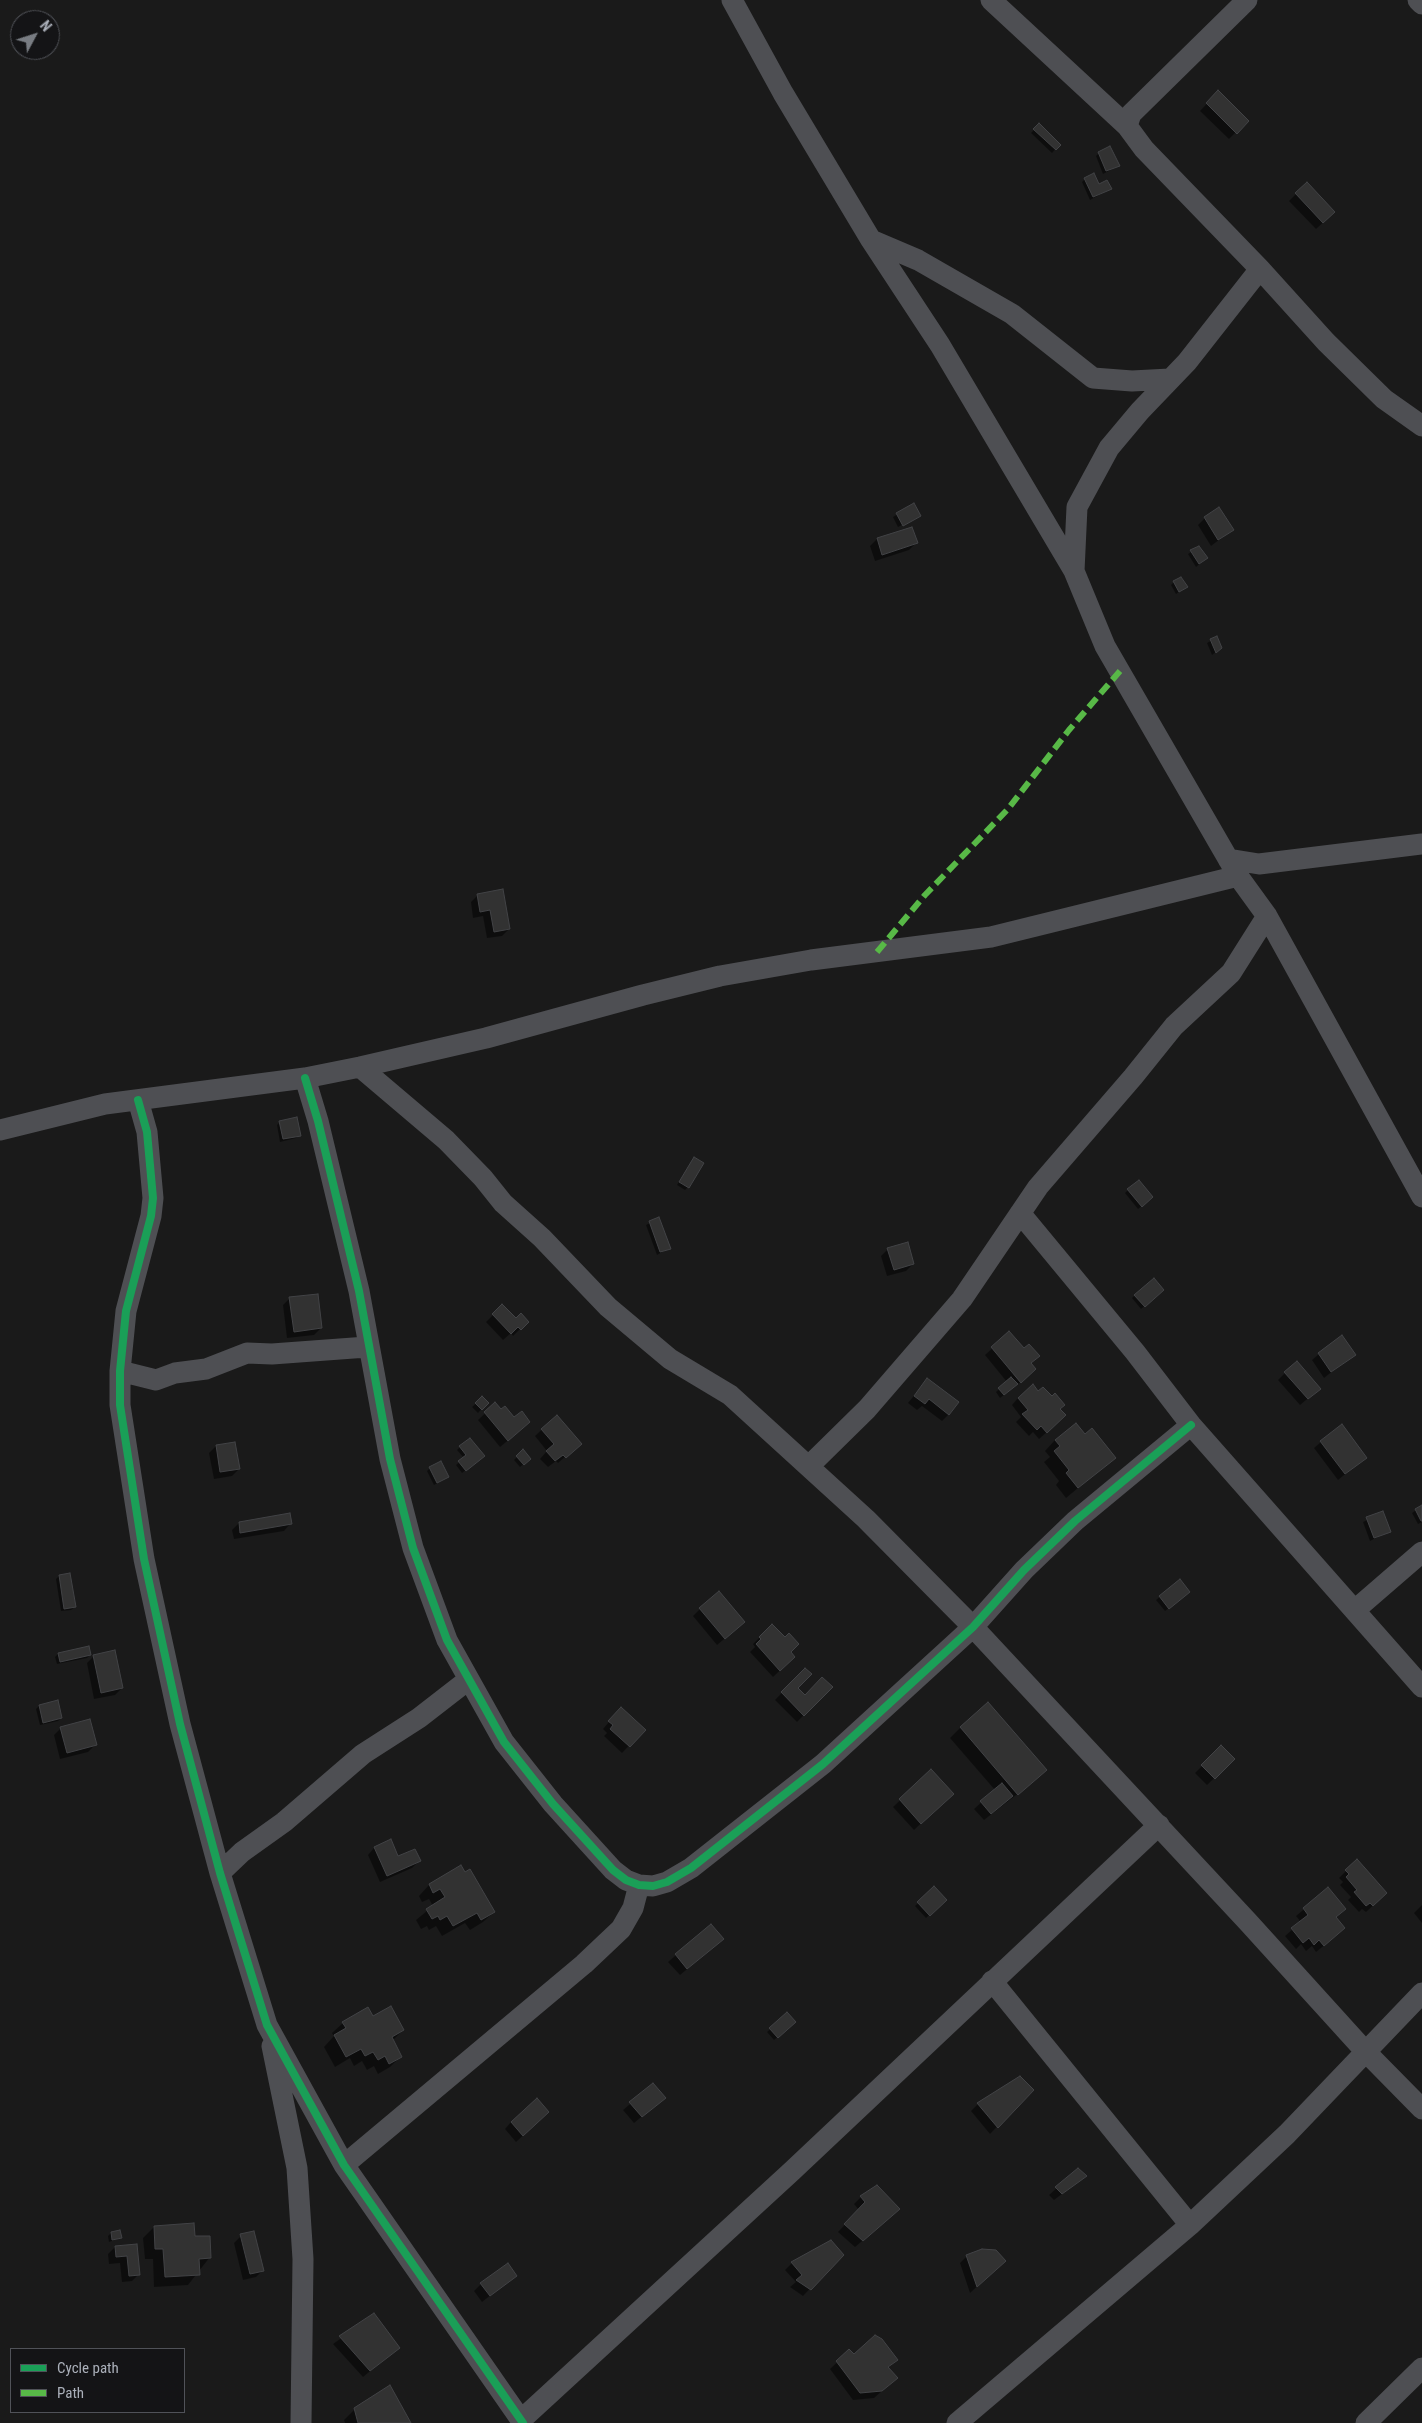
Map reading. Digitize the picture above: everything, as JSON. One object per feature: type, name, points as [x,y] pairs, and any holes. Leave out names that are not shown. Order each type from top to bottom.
[{"type":"street","points":[[732,0],[783,92],[871,240],[940,345],[1074,572],[1105,646],[1233,867],[1266,916],[1422,1197]]},
{"type":"street","points":[[991,0],[1127,126],[1144,149],[1260,269],[1326,342],[1384,399],[1422,426]]},
{"type":"street","points":[[1127,126],[1131,114],[1247,0]]},
{"type":"street","points":[[1418,0],[1422,4]]},
{"type":"street","points":[[871,240],[918,260],[1012,314],[1093,378],[1132,381],[1170,379]]},
{"type":"street","points":[[1074,572],[1077,507],[1109,448],[1140,411],[1192,356],[1260,269]]},
{"type":"street","points":[[0,1130],[68,1112],[138,1100],[305,1078],[360,1067],[486,1038],[616,1002],[720,976],[811,960],[991,937],[1233,867],[1422,844]]},
{"type":"street","points":[[809,1466],[867,1409],[962,1298],[1020,1213],[1058,1162],[1133,1077],[1174,1026],[1231,973],[1266,916]]},
{"type":"street","points":[[360,1067],[446,1140],[483,1178],[503,1203],[542,1238],[608,1307],[670,1359],[730,1395],[866,1518],[973,1627],[1159,1825],[1365,2051],[1422,2109]]},
{"type":"street","points":[[305,1078],[318,1121],[359,1291],[367,1347],[390,1459],[413,1548],[447,1640],[504,1742],[553,1804],[613,1870],[626,1880],[639,1886],[653,1886],[667,1882],[706,1857],[823,1764],[973,1627],[1024,1570],[1074,1521],[1191,1425]]},
{"type":"street","points":[[138,1100],[147,1132],[153,1198],[151,1216],[126,1311],[120,1371],[120,1406],[144,1559],[180,1724],[220,1873],[268,2025],[297,2168],[303,2259],[302,2423]]},
{"type":"street","points":[[1020,1213],[1135,1352],[1191,1425],[1422,1687]]},
{"type":"street","points":[[120,1371],[156,1380],[175,1373],[206,1369],[247,1353],[272,1354],[367,1347]]},
{"type":"street","points":[[1355,1610],[1422,1552]]},
{"type":"street","points":[[220,1873],[242,1852],[284,1822],[363,1754],[419,1718],[468,1680]]},
{"type":"street","points":[[268,2025],[344,2165],[522,2422],[1159,1825]]},
{"type":"street","points":[[344,2165],[590,1958],[621,1929],[633,1908],[639,1886]]},
{"type":"street","points":[[992,1981],[1190,2225]]},
{"type":"street","points":[[957,2423],[1190,2225],[1287,2134],[1422,1993]]},
{"type":"street","points":[[1366,2423],[1422,2368]]},
{"type":"building","points":[[1218,90],[1249,121],[1237,134],[1206,103]]},
{"type":"building","points":[[1039,123],[1061,145],[1056,150],[1033,129]]},
{"type":"building","points":[[1110,146],[1120,166],[1106,171],[1098,152]]},
{"type":"building","points":[[1094,173],[1099,184],[1107,180],[1112,189],[1093,197],[1084,178]]},
{"type":"building","points":[[1307,182],[1335,212],[1323,223],[1295,193]]},
{"type":"building","points":[[914,503],[921,516],[903,526],[896,513]]},
{"type":"building","points":[[1219,507],[1234,530],[1218,540],[1204,517]]},
{"type":"building","points":[[912,527],[918,543],[882,555],[877,538]]},
{"type":"building","points":[[1199,546],[1208,558],[1199,564],[1190,550]]},
{"type":"building","points":[[1181,577],[1188,587],[1179,592],[1173,581]]},
{"type":"building","points":[[1217,636],[1222,648],[1216,653],[1210,639]]},
{"type":"building","points":[[503,889],[510,929],[494,932],[490,910],[480,912],[477,894]]},
{"type":"building","points":[[297,1117],[301,1136],[283,1139],[279,1121]]},
{"type":"building","points":[[694,1157],[704,1163],[689,1188],[679,1182]]},
{"type":"building","points":[[1139,1180],[1153,1197],[1142,1207],[1127,1189]]},
{"type":"building","points":[[659,1217],[671,1249],[660,1252],[649,1221]]},
{"type":"building","points":[[908,1242],[914,1264],[894,1270],[887,1248]]},
{"type":"building","points":[[1154,1278],[1164,1290],[1145,1307],[1134,1295]]},
{"type":"building","points":[[318,1294],[322,1328],[294,1332],[289,1297]]},
{"type":"building","points":[[502,1304],[516,1318],[521,1313],[529,1322],[521,1330],[518,1327],[511,1334],[492,1314]]},
{"type":"building","points":[[1009,1331],[1024,1348],[1029,1344],[1040,1356],[1031,1363],[1036,1369],[1021,1383],[991,1347]]},
{"type":"building","points":[[1342,1335],[1356,1355],[1331,1372],[1318,1353]]},
{"type":"building","points":[[1297,1361],[1321,1389],[1308,1399],[1284,1372]]},
{"type":"building","points":[[1011,1377],[1018,1384],[1004,1395],[998,1388]]},
{"type":"building","points":[[927,1378],[959,1402],[949,1415],[929,1399],[925,1404],[914,1396]]},
{"type":"building","points":[[1033,1384],[1038,1391],[1043,1387],[1052,1396],[1055,1393],[1065,1405],[1060,1409],[1066,1415],[1047,1433],[1041,1426],[1037,1430],[1022,1414],[1028,1410],[1018,1398]]},
{"type":"building","points":[[482,1396],[489,1403],[482,1410],[475,1403]]},
{"type":"building","points":[[495,1402],[501,1409],[505,1406],[514,1417],[522,1411],[530,1422],[508,1441],[484,1412]]},
{"type":"building","points":[[557,1415],[582,1444],[566,1458],[563,1455],[555,1461],[546,1451],[554,1444],[541,1429]]},
{"type":"building","points":[[1076,1423],[1085,1434],[1092,1428],[1116,1458],[1078,1488],[1066,1473],[1069,1470],[1054,1451],[1060,1446],[1055,1440]]},
{"type":"building","points":[[1342,1424],[1367,1458],[1345,1474],[1320,1441]]},
{"type":"building","points":[[470,1438],[485,1456],[466,1471],[458,1461],[466,1455],[459,1446]]},
{"type":"building","points":[[235,1442],[240,1469],[220,1472],[216,1445]]},
{"type":"building","points":[[523,1449],[531,1459],[524,1465],[516,1456]]},
{"type":"building","points":[[441,1461],[449,1477],[437,1483],[429,1467]]},
{"type":"building","points":[[1422,1505],[1422,1521],[1421,1521],[1415,1509]]},
{"type":"building","points":[[1383,1511],[1391,1532],[1374,1538],[1366,1517]]},
{"type":"building","points":[[290,1513],[292,1524],[240,1533],[239,1522]]},
{"type":"building","points":[[70,1573],[76,1607],[64,1609],[59,1575]]},
{"type":"building","points":[[1180,1579],[1190,1592],[1169,1609],[1159,1596]]},
{"type":"building","points":[[719,1591],[745,1622],[725,1639],[699,1608]]},
{"type":"building","points":[[772,1624],[785,1637],[789,1633],[799,1644],[791,1652],[795,1657],[780,1671],[756,1644],[761,1639],[759,1637]]},
{"type":"building","points":[[89,1646],[91,1655],[60,1662],[58,1653]]},
{"type":"building","points":[[115,1650],[123,1688],[101,1693],[93,1655]]},
{"type":"building","points":[[805,1668],[812,1674],[798,1688],[805,1695],[822,1677],[833,1687],[804,1716],[781,1692]]},
{"type":"building","points":[[58,1700],[62,1718],[43,1723],[39,1705]]},
{"type":"building","points":[[988,1702],[1047,1770],[1018,1795],[960,1727]]},
{"type":"building","points":[[621,1707],[646,1730],[630,1747],[610,1729],[613,1725],[608,1721]]},
{"type":"building","points":[[90,1719],[97,1745],[67,1753],[60,1727]]},
{"type":"building","points":[[1221,1745],[1235,1759],[1215,1779],[1201,1765]]},
{"type":"building","points":[[931,1769],[954,1794],[921,1824],[899,1799]]},
{"type":"building","points":[[1002,1783],[1013,1796],[991,1814],[980,1801]]},
{"type":"building","points":[[391,1839],[398,1856],[415,1849],[421,1861],[387,1876],[374,1847]]},
{"type":"building","points":[[1357,1859],[1387,1893],[1373,1906],[1370,1903],[1366,1906],[1354,1892],[1357,1890],[1346,1877],[1349,1874],[1345,1870]]},
{"type":"building","points":[[461,1865],[465,1872],[470,1869],[495,1912],[481,1920],[477,1913],[453,1926],[447,1916],[440,1920],[438,1916],[432,1919],[426,1909],[445,1897],[440,1889],[433,1893],[429,1884]]},
{"type":"building","points":[[934,1886],[947,1900],[930,1916],[917,1902]]},
{"type":"building","points":[[1328,1887],[1346,1909],[1336,1917],[1345,1928],[1324,1946],[1319,1940],[1314,1945],[1309,1938],[1303,1943],[1291,1928],[1308,1915],[1303,1908]]},
{"type":"building","points":[[711,1924],[724,1939],[687,1969],[675,1954]]},
{"type":"building","points":[[391,2006],[404,2030],[392,2037],[402,2057],[389,2064],[385,2056],[378,2060],[373,2052],[365,2056],[361,2049],[346,2057],[334,2035],[346,2028],[342,2022],[368,2007],[373,2016]]},
{"type":"building","points":[[787,2012],[796,2022],[778,2038],[769,2028]]},
{"type":"building","points":[[1020,2076],[1034,2090],[998,2128],[977,2103]]},
{"type":"building","points":[[653,2083],[666,2098],[642,2117],[629,2102]]},
{"type":"building","points":[[537,2098],[549,2112],[523,2136],[511,2122]]},
{"type":"building","points":[[1078,2168],[1087,2176],[1062,2194],[1055,2187]]},
{"type":"building","points":[[877,2185],[900,2209],[863,2241],[844,2224],[865,2202],[860,2196]]},
{"type":"building","points":[[194,2223],[195,2236],[210,2236],[211,2258],[199,2259],[200,2275],[165,2277],[163,2249],[155,2249],[154,2226]]},
{"type":"building","points":[[120,2230],[122,2238],[112,2240],[111,2232]]},
{"type":"building","points":[[254,2231],[264,2271],[250,2274],[240,2234]]},
{"type":"building","points":[[831,2240],[844,2255],[811,2290],[796,2280],[802,2275],[791,2262]]},
{"type":"building","points":[[137,2244],[140,2275],[129,2276],[127,2256],[116,2257],[115,2246]]},
{"type":"building","points":[[982,2249],[996,2250],[1006,2261],[977,2287],[966,2255]]},
{"type":"building","points":[[508,2263],[517,2276],[490,2296],[480,2283]]},
{"type":"building","points":[[374,2313],[400,2348],[370,2371],[339,2336]]},
{"type":"building","points":[[875,2335],[882,2339],[898,2360],[888,2367],[898,2378],[882,2391],[860,2393],[836,2361],[849,2349],[854,2354]]},
{"type":"building","points":[[390,2385],[411,2423],[358,2423],[354,2408]]},
{"type":"marked path","points":[[877,952],[925,895],[1008,809],[1069,730],[1120,671]]},
{"type":"cycle path","points":[[305,1078],[318,1121],[359,1291],[390,1459],[413,1548],[447,1640],[504,1742],[553,1804],[613,1870],[626,1880],[639,1885],[653,1886],[667,1882],[691,1868],[823,1764],[973,1627],[1024,1570],[1075,1521],[1191,1425]]},
{"type":"cycle path","points":[[138,1100],[147,1132],[153,1198],[151,1216],[126,1311],[120,1371],[120,1405],[144,1559],[180,1724],[220,1873],[267,2025],[344,2165],[523,2423]]}]
